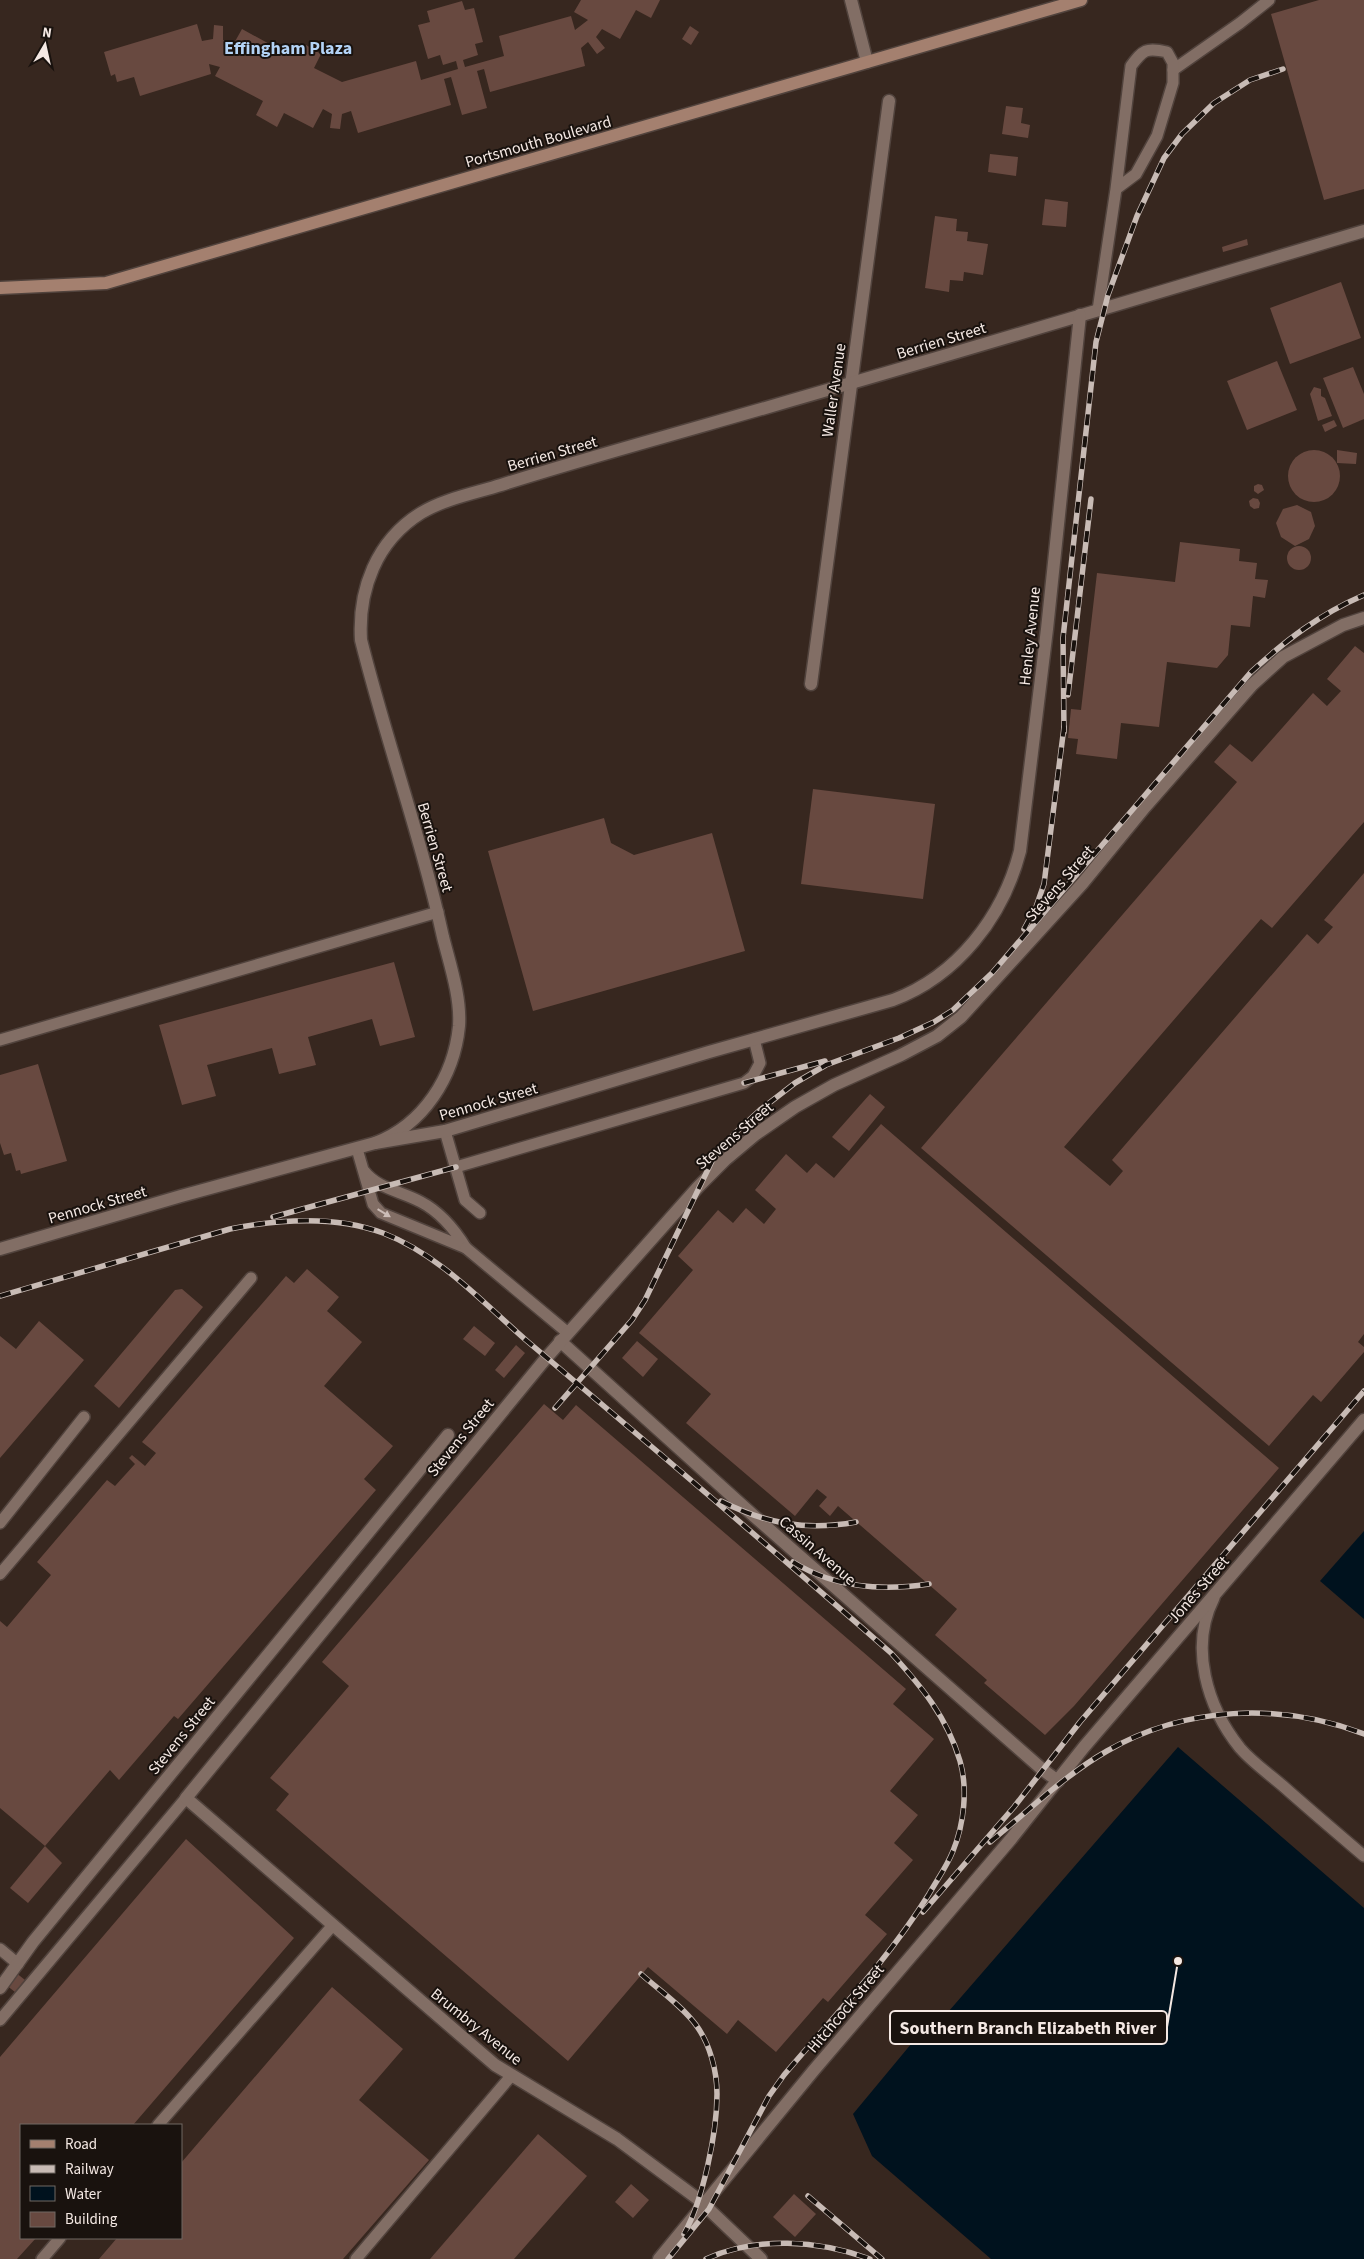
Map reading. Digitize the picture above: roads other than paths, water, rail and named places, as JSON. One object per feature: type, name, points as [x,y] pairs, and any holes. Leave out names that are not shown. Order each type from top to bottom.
[{"type":"main road","name":"Portsmouth Boulevard","points":[[0,288],[106,283],[1081,0]]},
{"type":"street","points":[[851,0],[867,62]]},
{"type":"street","name":"Waller Avenue","points":[[812,684],[889,101]]},
{"type":"street","name":"Berrien Street","points":[[375,1143],[390,1137],[403,1128],[426,1107],[444,1080],[456,1048],[459,1026],[458,1002],[438,912],[362,640],[360,623],[364,591],[370,574],[386,545],[404,526],[422,513],[437,506],[532,475],[851,384],[1364,231]]},
{"type":"street","name":"Henley Avenue","points":[[969,947],[993,915],[1014,872],[1020,851],[1047,629],[1080,315]]},
{"type":"street","name":"Stevens Street","points":[[186,1798],[564,1337],[698,1187],[725,1160],[756,1134],[795,1107],[834,1085],[901,1055],[937,1036],[961,1017],[1082,884],[1145,807],[1252,685],[1283,657],[1343,625],[1364,618]]},
{"type":"street","name":"Pennock Street","points":[[0,1249],[181,1196],[375,1143],[445,1131],[912,993],[940,974],[969,947]]},
{"type":"street","name":"Cassin Avenue","points":[[564,1337],[754,1516],[1042,1770],[1058,1780]]},
{"type":"street","name":"Jones Street","points":[[1058,1780],[1084,1747],[1364,1420]]},
{"type":"street","name":"Stevens Street","points":[[0,1988],[33,1942],[448,1435]]},
{"type":"street","name":"Hitchcock Street","points":[[659,2259],[808,2077],[1011,1839],[1058,1780]]},
{"type":"street","name":"Brumbry Avenue","points":[[186,1798],[494,2064],[617,2140],[705,2205],[761,2259]]},
{"type":"lane","points":[[1173,70],[1240,24],[1269,0]]},
{"type":"lane","points":[[1098,310],[1116,189],[1131,66],[1142,52],[1153,49],[1167,52],[1173,63],[1173,83],[1157,136],[1136,174],[1116,189]]},
{"type":"lane","points":[[0,1040],[438,912]]},
{"type":"lane","points":[[456,1167],[744,1083],[753,1076],[760,1063],[754,1039]]},
{"type":"lane","points":[[445,1131],[465,1200],[480,1213]]},
{"type":"lane","points":[[357,1149],[373,1204],[381,1213],[466,1248]]},
{"type":"lane","points":[[364,1171],[374,1182],[428,1206],[455,1230],[466,1248],[564,1337]]},
{"type":"lane","points":[[0,1574],[251,1278]]},
{"type":"lane","points":[[0,1523],[84,1417]]},
{"type":"lane","points":[[1220,1588],[1209,1611],[1203,1640],[1205,1673],[1215,1710],[1242,1750],[1364,1856]]},
{"type":"lane","points":[[0,2020],[186,1798]]},
{"type":"lane","points":[[159,2124],[333,1925]]},
{"type":"lane","points":[[0,1949],[18,1964]]},
{"type":"lane","points":[[356,2259],[511,2076]]},
{"type":"lane","points":[[42,2259],[59,2239]]},
{"type":"water","points":[[1364,1531],[1364,1619],[1320,1581]]},
{"type":"water","points":[[1178,1747],[1364,1908],[1364,2259],[991,2259],[872,2156],[853,2114],[936,2014],[942,2019]]},
{"type":"railway","points":[[1064,732],[1063,638],[1096,342],[1108,295],[1137,216],[1164,158],[1182,134],[1214,103],[1250,80],[1283,69]]},
{"type":"railway","points":[[1068,695],[1091,499]]},
{"type":"railway","points":[[555,1408],[632,1320],[645,1300],[712,1161],[734,1134],[760,1110],[795,1083],[826,1065],[899,1038],[934,1022],[953,1010],[992,973],[1251,672],[1277,649],[1318,619],[1364,595]]},
{"type":"railway","points":[[1024,929],[1036,907],[1044,884],[1064,727]]},
{"type":"railway","points":[[744,1083],[825,1061]]},
{"type":"railway","points":[[273,1217],[456,1167]]},
{"type":"railway","points":[[0,1296],[230,1229],[268,1223],[307,1220],[345,1223],[383,1233],[404,1242],[423,1254],[477,1295],[527,1341],[891,1653],[923,1690],[940,1716],[955,1745],[964,1783],[962,1818],[951,1857],[929,1894],[896,1942],[784,2075],[769,2096],[709,2209],[668,2259]]},
{"type":"railway","points":[[923,1912],[1014,1807],[1080,1722],[1364,1391]]},
{"type":"railway","points":[[721,1501],[754,1515],[787,1524],[821,1526],[856,1522]]},
{"type":"railway","points":[[793,1562],[825,1577],[859,1585],[893,1587],[929,1584]]},
{"type":"railway","points":[[990,1842],[1061,1782],[1091,1761],[1137,1736],[1168,1725],[1200,1717],[1266,1713],[1332,1724],[1364,1734]]},
{"type":"railway","points":[[641,1974],[677,2005],[696,2025],[709,2049],[716,2076],[715,2128],[708,2166],[697,2203],[684,2234]]},
{"type":"railway","points":[[808,2196],[882,2259]]},
{"type":"railway","points":[[706,2259],[746,2247],[788,2243],[830,2248],[870,2259]]},
{"type":"place","name":"Southern Branch Elizabeth River","points":[[1178,1961]]},
{"type":"district","name":"Effingham Plaza","points":[[288,48]]}]
